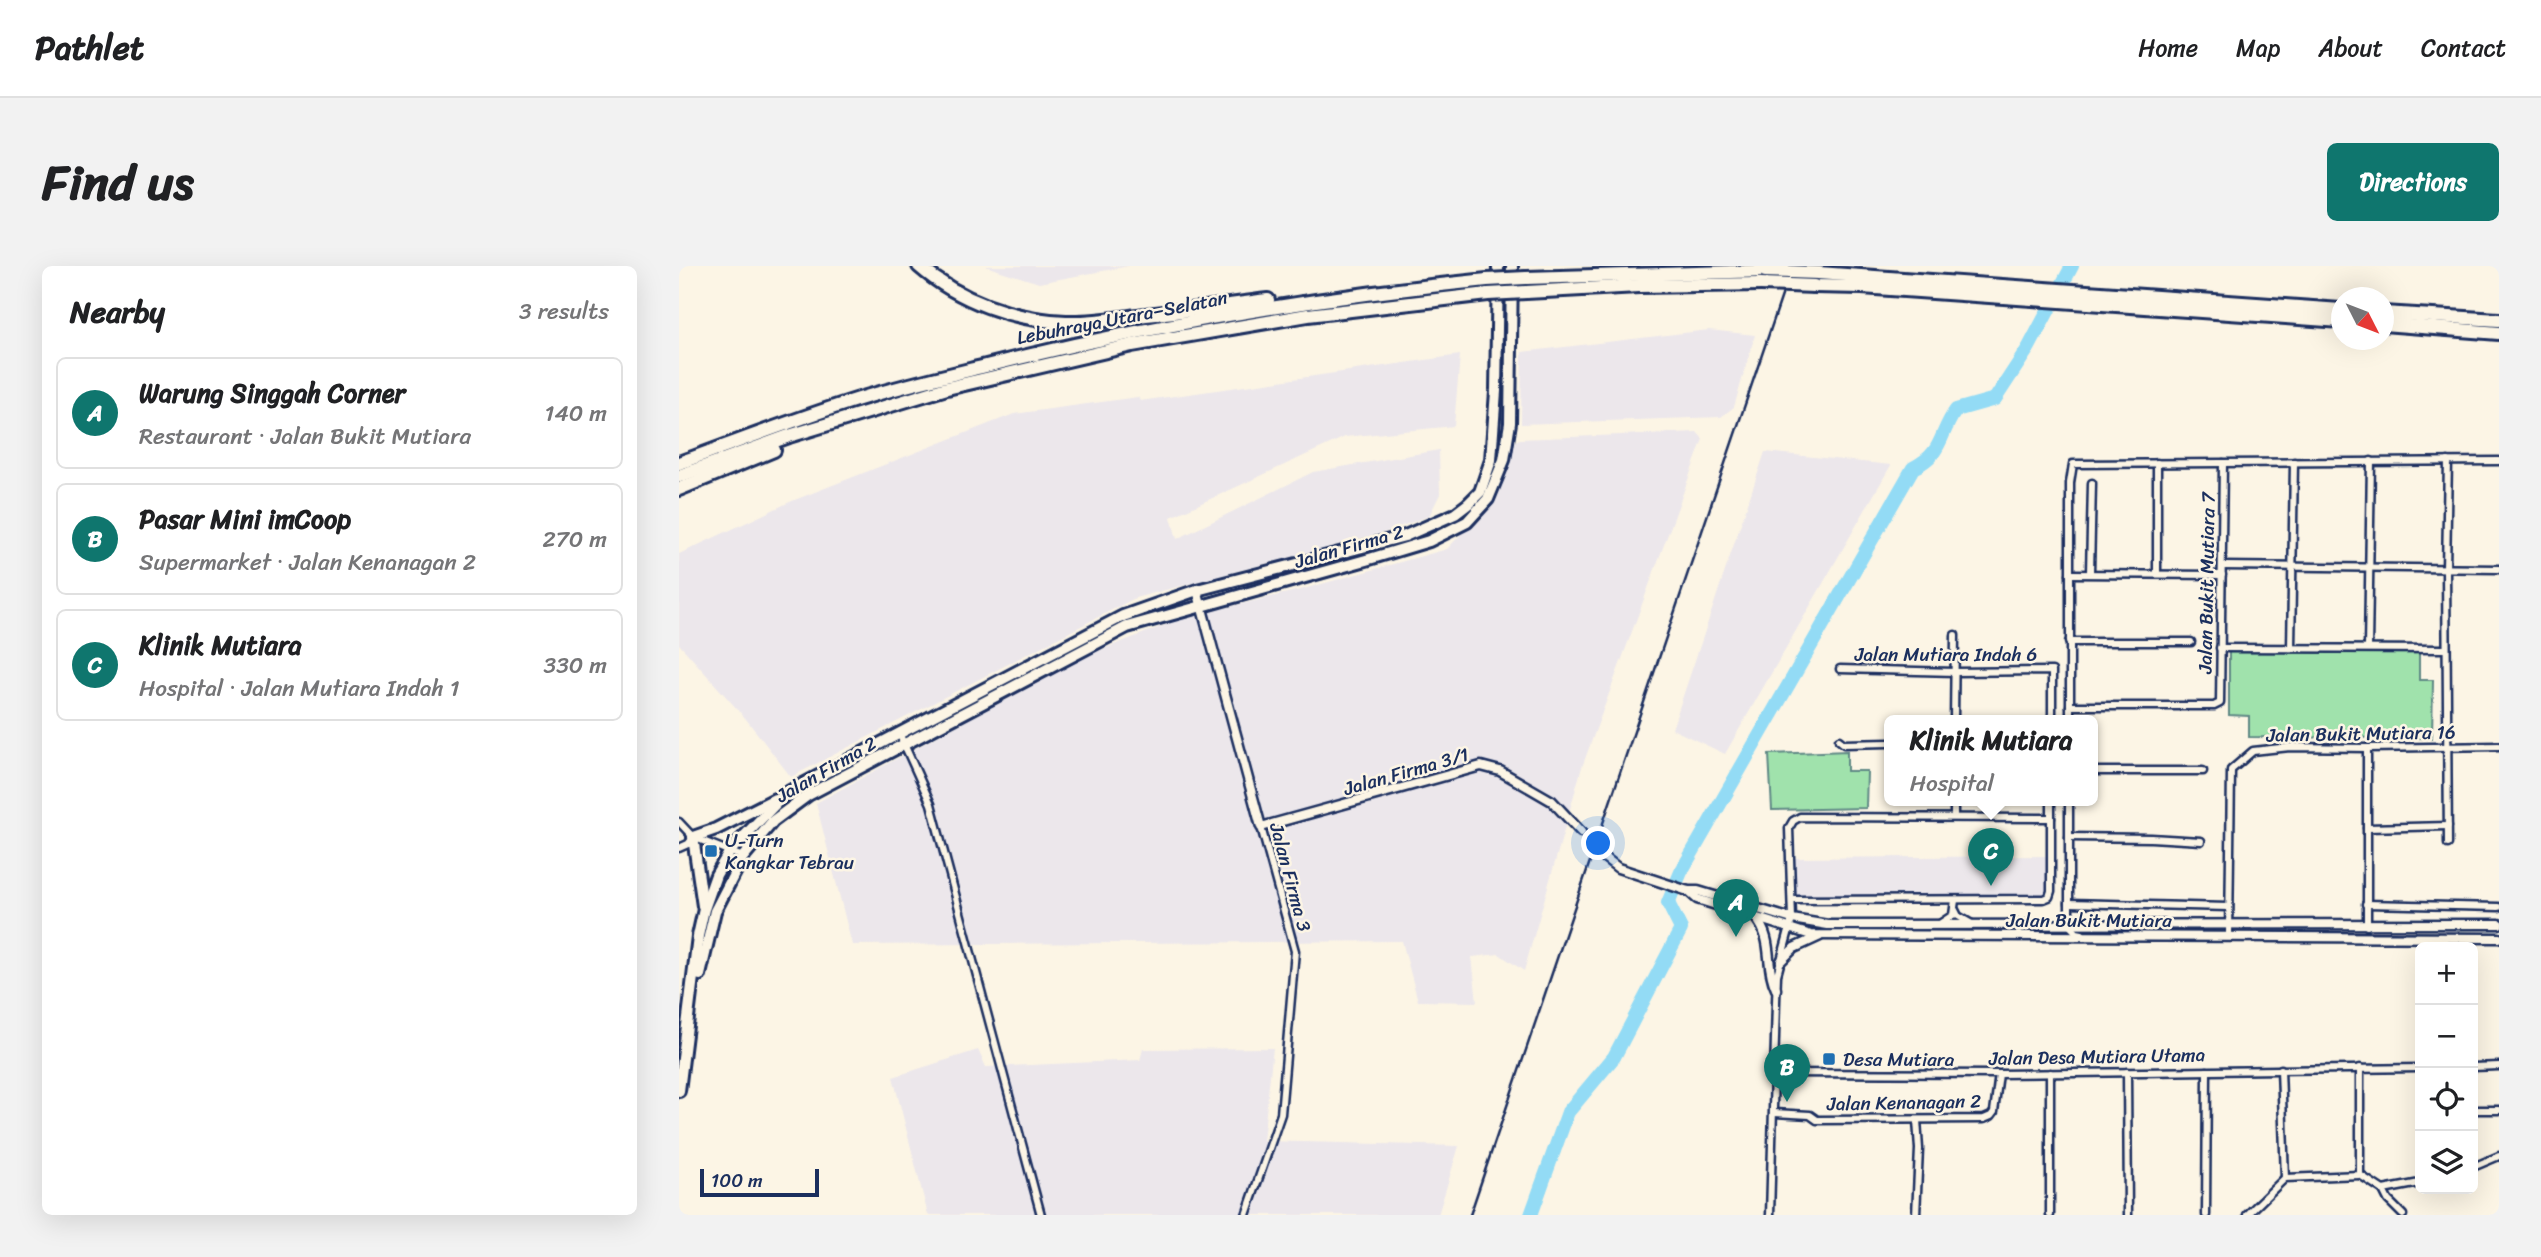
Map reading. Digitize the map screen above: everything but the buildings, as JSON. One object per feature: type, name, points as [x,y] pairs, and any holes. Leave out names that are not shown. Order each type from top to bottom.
[{"type":"highway","points":[[919,266],[931,276],[980,303],[1023,317],[1068,322],[1194,310],[1326,292],[1345,298]]},
{"type":"highway","name":"Lebuhraya Utara–Selatan","points":[[679,476],[789,436],[950,387],[1132,345],[1308,315],[1488,294],[1763,278]]},
{"type":"highway","name":"Lebuhraya Utara–Selatan","points":[[679,463],[860,399],[1035,354],[1217,317],[1487,280],[1816,279],[2331,309]]},
{"type":"highway","name":"Lebuhraya Utara–Selatan","points":[[2072,296],[2331,320]]},
{"type":"highway","points":[[2394,314],[2499,320]]},
{"type":"highway","points":[[2394,325],[2499,332]]},
{"type":"highway","points":[[679,489],[782,447],[789,436]]},
{"type":"main road","name":"Jalan Firma 2","points":[[688,1022],[715,911],[743,857],[773,821],[808,795],[902,739],[1123,616],[1197,590],[1405,536],[1455,514],[1480,492],[1491,460],[1496,391],[1498,266]]},
{"type":"main road","name":"Jalan Firma 2","points":[[688,1022],[698,936],[716,875],[730,851],[786,793],[902,739],[1127,627],[1429,541],[1467,522],[1487,499],[1504,460],[1510,423],[1512,266]]},
{"type":"main road","points":[[704,909],[694,837],[716,829],[786,793]]},
{"type":"main road","points":[[679,1091],[688,1022]]},
{"type":"street","points":[[2368,648],[2371,461]]},
{"type":"street","points":[[2448,461],[2448,844]]},
{"type":"street","points":[[2070,715],[2072,466],[2077,462],[2499,461]]},
{"type":"street","points":[[2291,648],[2294,462]]},
{"type":"street","points":[[2157,463],[2157,575]]},
{"type":"street","name":"Jalan Bukit Mutiara 7","points":[[2070,706],[2214,706],[2220,703],[2223,463]]},
{"type":"street","points":[[2090,573],[2092,482]]},
{"type":"street","points":[[2223,566],[2499,569]]},
{"type":"street","points":[[2070,574],[2222,575]]},
{"type":"street","name":"Jalan Firma 3","points":[[1197,590],[1295,951],[1281,1114],[1246,1215]]},
{"type":"street","points":[[1954,715],[1955,635]]},
{"type":"street","points":[[2069,642],[2191,642]]},
{"type":"street","points":[[2220,648],[2446,649]]},
{"type":"street","name":"Jalan Mutiara Indah 6","points":[[1840,669],[2052,671],[2052,715]]},
{"type":"street","points":[[902,739],[931,804],[1041,1215]]},
{"type":"street","points":[[1839,740],[1844,744],[1884,743]]},
{"type":"street","name":"Jalan Bukit Mutiara 16","points":[[2228,907],[2231,770],[2253,751],[2290,747],[2499,746]]},
{"type":"street","points":[[2367,748],[2367,926]]},
{"type":"street","name":"Jalan Firma 3/1","points":[[1261,827],[1481,766],[1500,771],[1552,801],[1580,832]]},
{"type":"street","points":[[2098,771],[2203,771]]},
{"type":"street","points":[[1954,806],[1954,816]]},
{"type":"street","points":[[1791,900],[2044,899],[2049,897],[2051,891],[2051,806]]},
{"type":"street","points":[[2046,936],[2063,931],[2069,925],[2069,806]]},
{"type":"street","points":[[1770,1215],[1776,989],[1791,923],[1789,828],[1793,821],[1800,817],[2051,818]]},
{"type":"street","points":[[679,822],[684,830],[694,837],[743,857]]},
{"type":"street","points":[[2367,828],[2448,826]]},
{"type":"street","points":[[679,848],[694,837]]},
{"type":"street","points":[[2069,837],[2201,841]]},
{"type":"street","points":[[1604,857],[1618,868],[1688,891],[1699,891],[1791,923]]},
{"type":"street","name":"Jalan Bukit Mutiara","points":[[1688,891],[1697,899],[1755,917],[1828,925],[2499,924]]},
{"type":"street","points":[[1955,900],[1958,916],[1976,926]]},
{"type":"street","points":[[2069,903],[2228,907],[2229,935]]},
{"type":"street","points":[[2366,904],[2499,907]]},
{"type":"street","points":[[1933,925],[1947,921],[1955,910]]},
{"type":"street","points":[[1755,917],[1767,936],[1771,978],[1776,989]]},
{"type":"street","name":"Jalan Bukit Mutiara","points":[[1791,923],[1811,935],[2147,938],[2229,935],[2415,942]]},
{"type":"street","points":[[2069,925],[2077,933],[2091,936]]},
{"type":"street","points":[[2415,925],[2427,932],[2431,942]]},
{"type":"street","points":[[2431,942],[2432,932],[2441,925]]},
{"type":"street","points":[[1781,961],[1794,948],[1823,935]]},
{"type":"street","name":"Jalan Bukit Mutiara","points":[[2445,942],[2499,938]]},
{"type":"street","points":[[2478,1067],[2499,1066]]},
{"type":"street","points":[[2360,1068],[2360,1175]]},
{"type":"street","name":"Jalan Desa Mutiara Utama","points":[[1774,1073],[1999,1074],[2415,1068]]},
{"type":"street","points":[[2281,1069],[2285,1178]]},
{"type":"street","points":[[2206,1215],[2207,1071]]},
{"type":"street","points":[[2127,1072],[2129,1215]]},
{"type":"street","points":[[2050,1073],[2050,1215]]},
{"type":"street","name":"Jalan Kenanagan 2","points":[[1774,1113],[1810,1115],[1817,1120],[1984,1119],[1994,1112],[1999,1074]]},
{"type":"street","points":[[2478,1110],[2499,1111]]},
{"type":"street","points":[[1916,1215],[1919,1149],[1917,1120]]},
{"type":"street","points":[[2478,1165],[2499,1156]]},
{"type":"street","points":[[2247,1215],[2285,1178],[2360,1175],[2374,1182],[2403,1215]]},
{"type":"street","points":[[2383,1191],[2415,1184]]},
{"type":"shaded area","points":[[985,266],[1129,266],[1039,283]]},
{"type":"shaded area","points":[[1709,330],[1755,335],[1734,407],[1721,417],[1521,424],[1522,352]]},
{"type":"shaded area","points":[[1460,355],[1454,426],[1345,437],[1171,517],[1177,539],[1313,472],[1439,450],[1440,494],[1429,516],[1383,533],[1135,598],[791,777],[746,719],[679,644],[679,554],[792,501],[1014,414],[1138,397],[1140,401]]},
{"type":"shaded area","points":[[1697,432],[1703,439],[1582,767],[1524,971],[1499,954],[1472,957],[1477,1002],[1418,1001],[1402,941],[852,945],[816,803],[1080,658],[1186,617],[1300,590],[1447,549],[1489,505],[1501,485],[1513,442],[1520,439]]},
{"type":"shaded area","points":[[1765,452],[1891,465],[1725,754],[1672,729]]},
{"type":"shaded area","points":[[2048,856],[2048,900],[2044,902],[1795,903],[1793,858]]},
{"type":"shaded area","points":[[1273,1048],[1263,1141],[1459,1146],[1438,1215],[928,1215],[893,1077],[978,1050],[986,1067],[1140,1060],[1143,1049]]},
{"type":"green space","points":[[2229,651],[2419,653],[2419,680],[2433,680],[2432,738],[2249,737],[2249,716],[2229,715]]},
{"type":"green space","points":[[1847,751],[1847,771],[1867,771],[1866,808],[1772,810],[1769,754]]},
{"type":"waterway","points":[[1531,1215],[1568,1112],[1614,1057],[1681,929],[1668,903],[1681,872],[1913,468],[1935,450],[1956,410],[1995,399],[2029,347],[2072,266]]},
{"type":"tunnel","points":[[1581,832],[1604,857]]},
{"type":"railway","points":[[1470,1215],[1792,266]]},
{"type":"place","name":"U-Turn Kangkar Tebrau","points":[[711,851]]},
{"type":"place","name":"Klinik Mutiara","points":[[1991,886]]},
{"type":"place","name":"Warung Singgah Corner","points":[[1736,937]]},
{"type":"place","name":"Desa Mutiara","points":[[1829,1059]]},
{"type":"place","name":"Pasar Mini imCoop","points":[[1787,1102]]}]
